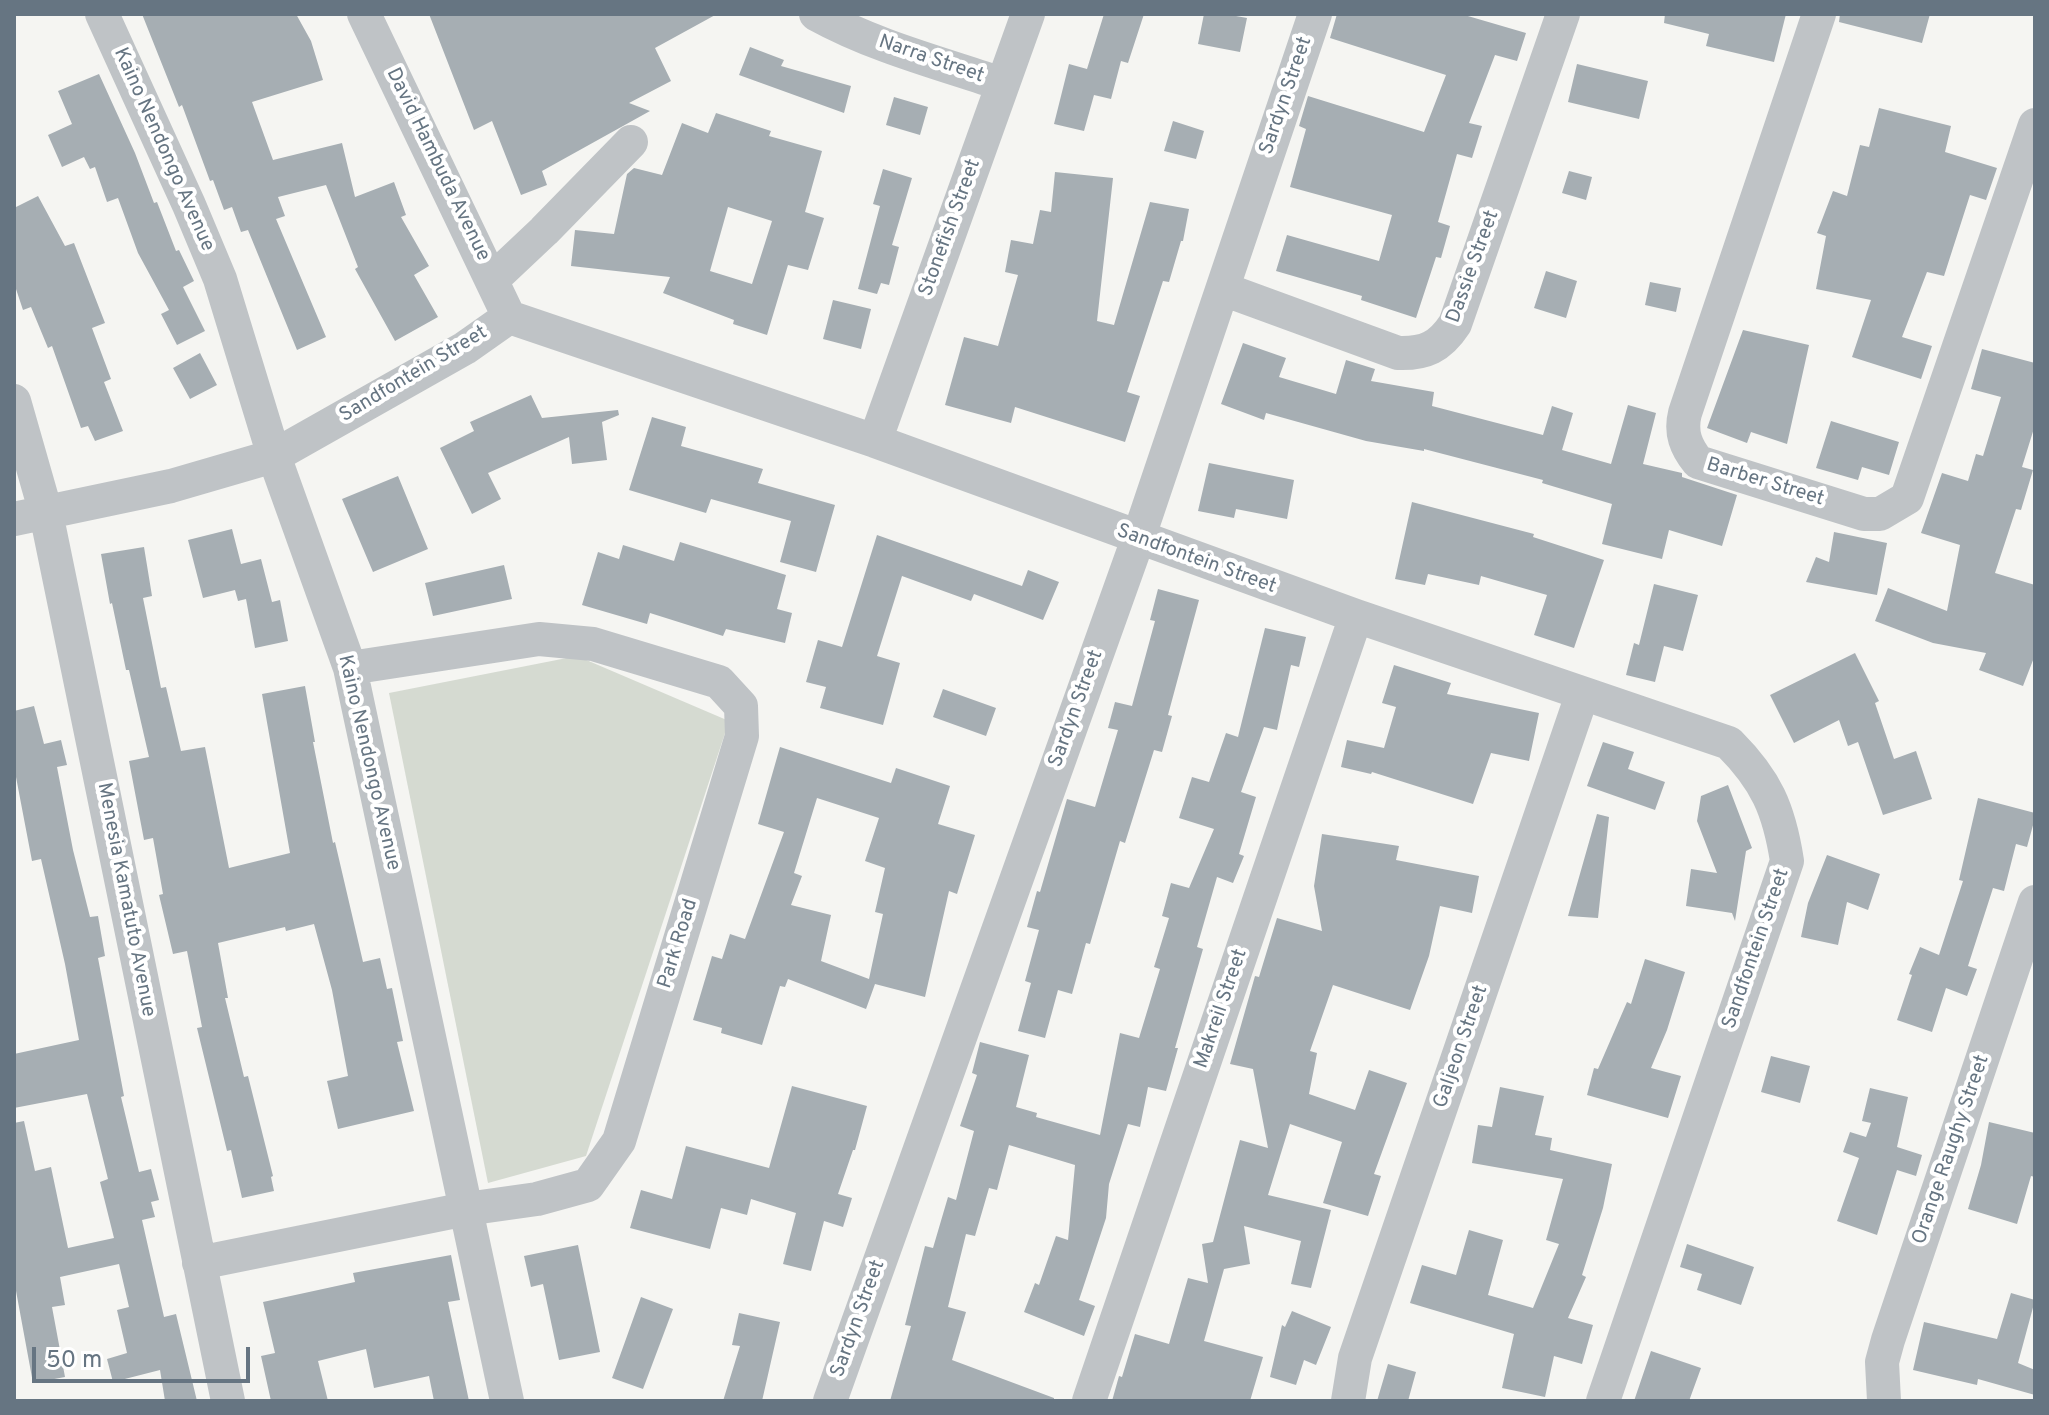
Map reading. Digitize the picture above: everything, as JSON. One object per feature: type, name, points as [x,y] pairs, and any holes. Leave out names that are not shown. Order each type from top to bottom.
[{"type":"street","name":"Kaino Nendongo Avenue","points":[[102,14],[220,279],[274,456],[350,668],[507,1401]]},
{"type":"street","name":"David Hambuda Avenue","points":[[364,14],[509,317]]},
{"type":"street","name":"Narra Street","points":[[816,14],[837,26],[891,47],[1002,84]]},
{"type":"street","name":"Stonefish Street","points":[[875,441],[1028,14]]},
{"type":"street","name":"Sardyn Street","points":[[830,1401],[1138,539],[1315,14]]},
{"type":"street","name":"Dassie Street","points":[[1223,289],[1398,353],[1428,351],[1445,338],[1455,324],[1563,14]]},
{"type":"street","name":"Barber Street","points":[[1819,14],[1682,424],[1688,449],[1698,462],[1864,514],[1880,514],[1907,498],[2035,125]]},
{"type":"street","points":[[492,280],[631,142]]},
{"type":"street","name":"Sandfontein Street","points":[[30,516],[171,486],[274,456],[465,348],[509,317],[875,441],[1138,539],[1582,695],[1729,743],[1754,768],[1772,798],[1783,829],[1787,861],[1603,1401]]},
{"type":"street","name":"Menesia Kamatuto Avenue","points":[[14,401],[30,516],[228,1401]]},
{"type":"street","name":"Makreil Street","points":[[1089,1401],[1356,616]]},
{"type":"street","name":"Park Road","points":[[199,1263],[466,1209],[537,1199],[588,1185],[619,1141],[742,736],[741,706],[719,682],[593,644],[539,639],[350,668]]},
{"type":"street","name":"Galjeon Street","points":[[1348,1401],[1355,1358],[1582,695]]},
{"type":"street","name":"Orange Raughy Street","points":[[1884,1401],[1882,1362],[1888,1340],[2035,902]]},
{"type":"shaded area","points":[[577,656],[729,721],[586,1156],[488,1183],[389,693]]},
{"type":"building","points":[[142,14],[296,14],[311,41],[323,80],[252,102],[273,160],[342,143],[355,197],[394,182],[406,215],[401,217],[429,266],[414,275],[438,317],[395,341],[355,269],[358,267],[326,185],[278,197],[285,216],[276,219],[326,337],[297,350],[248,230],[241,232],[232,207],[224,210],[213,180],[210,181],[182,105],[179,107]]},
{"type":"building","points":[[429,14],[717,14],[655,48],[671,81],[629,103],[650,111],[542,171],[547,185],[521,195],[492,121],[474,130]]},
{"type":"building","points":[[1104,14],[1144,14],[1128,63],[1121,61],[1111,99],[1094,95],[1084,131],[1054,124],[1069,64],[1087,69]]},
{"type":"building","points":[[1204,14],[1247,18],[1240,52],[1198,44]]},
{"type":"building","points":[[1337,14],[1461,14],[1526,33],[1517,61],[1495,55],[1469,123],[1482,126],[1472,158],[1457,154],[1438,222],[1450,226],[1441,258],[1436,257],[1416,318],[1361,300],[1362,296],[1276,271],[1287,235],[1379,261],[1392,215],[1290,187],[1306,129],[1299,126],[1308,96],[1424,132],[1446,75],[1330,38]]},
{"type":"building","points":[[1665,14],[1786,14],[1774,62],[1706,46],[1709,34],[1664,23]]},
{"type":"building","points":[[1840,14],[1930,14],[1922,43],[1839,22]]},
{"type":"building","points":[[750,47],[784,60],[781,66],[851,86],[844,113],[739,75]]},
{"type":"building","points":[[1577,64],[1648,81],[1639,119],[1568,102]]},
{"type":"building","points":[[99,74],[176,251],[179,250],[194,281],[183,287],[205,331],[177,345],[161,314],[169,310],[138,253],[118,198],[107,202],[95,167],[90,169],[84,157],[62,167],[48,135],[72,124],[58,91]]},
{"type":"building","points":[[894,97],[928,107],[920,135],[886,125]]},
{"type":"building","points":[[1879,108],[1951,126],[1945,152],[1997,168],[1986,200],[1970,195],[1944,276],[1927,272],[1902,337],[1932,346],[1921,379],[1852,357],[1871,300],[1816,289],[1826,236],[1817,233],[1833,191],[1847,196],[1860,145],[1869,147]]},
{"type":"building","points":[[716,113],[771,131],[769,136],[822,151],[805,212],[824,218],[808,270],[788,265],[767,335],[733,324],[734,320],[663,293],[670,277],[571,266],[575,230],[614,234],[627,174],[634,168],[662,175],[682,123],[708,133]],"holes":[[[728,207],[772,221],[752,284],[710,271]]]},
{"type":"building","points":[[1173,121],[1204,131],[1196,159],[1164,151]]},
{"type":"building","points":[[883,169],[912,178],[892,245],[899,247],[889,285],[881,283],[877,294],[858,289],[880,206],[873,204]]},
{"type":"building","points":[[1569,171],[1592,177],[1586,200],[1562,193]]},
{"type":"building","points":[[1055,172],[1113,178],[1097,321],[1114,325],[1150,202],[1189,209],[1183,241],[1169,282],[1163,281],[1127,392],[1140,396],[1125,442],[1015,407],[1011,423],[945,405],[964,337],[998,346],[1018,275],[1005,272],[1011,240],[1033,244],[1040,210],[1051,212]]},
{"type":"building","points":[[38,196],[65,246],[74,243],[105,323],[92,328],[111,379],[104,382],[123,431],[95,441],[88,426],[81,428],[52,346],[48,348],[31,307],[23,310],[14,283],[14,208]]},
{"type":"building","points":[[1546,271],[1577,281],[1566,318],[1534,308]]},
{"type":"building","points":[[1650,282],[1681,288],[1676,312],[1645,305]]},
{"type":"building","points":[[833,300],[871,309],[861,349],[823,339]]},
{"type":"building","points":[[1743,330],[1809,345],[1787,444],[1751,432],[1747,443],[1707,428]]},
{"type":"building","points":[[1243,343],[1286,358],[1279,377],[1336,394],[1346,360],[1375,369],[1371,381],[1434,392],[1432,406],[1543,435],[1552,406],[1573,413],[1562,450],[1611,464],[1628,405],[1656,413],[1643,464],[1682,473],[1682,477],[1737,495],[1722,546],[1669,530],[1662,559],[1602,544],[1612,504],[1542,483],[1543,480],[1424,449],[1366,441],[1266,413],[1264,420],[1221,404]]},
{"type":"building","points":[[1982,349],[2035,363],[2035,425],[2022,467],[2033,470],[2021,510],[2016,509],[1995,573],[2035,585],[2035,655],[2023,686],[1979,670],[1986,653],[1933,643],[1875,621],[1888,588],[1947,611],[1960,545],[1921,533],[1942,473],[1968,481],[1976,454],[1983,456],[2001,397],[1971,389]]},
{"type":"building","points":[[200,353],[217,385],[190,399],[173,368]]},
{"type":"building","points":[[531,395],[542,418],[618,410],[619,415],[602,422],[607,460],[572,464],[569,437],[488,473],[501,499],[472,514],[440,448],[474,431],[470,422]]},
{"type":"building","points":[[652,417],[686,427],[681,446],[763,469],[758,483],[835,505],[816,572],[780,562],[791,521],[711,499],[706,513],[629,490]]},
{"type":"building","points":[[1831,421],[1899,442],[1889,475],[1862,467],[1858,480],[1816,468]]},
{"type":"building","points":[[1209,463],[1294,480],[1287,519],[1236,509],[1234,518],[1198,511]]},
{"type":"building","points":[[398,476],[428,549],[373,572],[342,499]]},
{"type":"building","points":[[1412,502],[1534,534],[1533,537],[1604,560],[1574,648],[1534,635],[1547,595],[1481,576],[1479,585],[1428,574],[1425,585],[1395,579]]},
{"type":"building","points":[[232,529],[241,564],[261,559],[272,602],[280,600],[288,641],[255,648],[246,599],[238,601],[235,590],[203,598],[188,540]]},
{"type":"building","points":[[1834,532],[1887,543],[1877,595],[1806,582],[1816,557],[1829,562]]},
{"type":"building","points":[[877,535],[1022,586],[1028,570],[1059,582],[1043,620],[974,594],[971,601],[902,576],[877,656],[900,663],[883,725],[820,708],[826,687],[806,682],[818,640],[842,647]]},
{"type":"building","points":[[680,542],[786,575],[777,609],[792,613],[785,643],[726,629],[723,636],[650,613],[647,624],[582,605],[598,552],[619,559],[623,545],[674,561]]},
{"type":"building","points":[[144,547],[152,596],[143,598],[161,688],[166,687],[181,751],[205,747],[229,868],[290,853],[262,694],[305,686],[333,843],[363,962],[380,958],[387,989],[392,988],[403,1041],[397,1042],[414,1111],[338,1129],[327,1081],[348,1076],[332,990],[314,924],[286,931],[285,927],[218,943],[228,998],[225,998],[273,1176],[274,1191],[242,1198],[231,1150],[227,1151],[197,1028],[202,1027],[187,951],[173,954],[159,895],[163,894],[153,838],[144,840],[129,761],[149,757],[110,604],[101,554]]},
{"type":"building","points":[[504,565],[512,599],[433,616],[425,583]]},
{"type":"building","points":[[1654,584],[1698,595],[1683,651],[1664,646],[1655,682],[1626,675],[1634,643],[1639,645]]},
{"type":"building","points":[[1158,589],[1199,600],[1168,715],[1172,716],[1162,752],[1154,750],[1125,843],[1120,841],[1072,994],[1058,990],[1045,1038],[1018,1031],[1031,983],[1025,981],[1039,930],[1027,927],[1037,891],[1040,892],[1067,799],[1095,807],[1118,730],[1108,728],[1115,702],[1132,706],[1155,621],[1150,620]]},
{"type":"building","points":[[1265,628],[1306,637],[1299,667],[1291,665],[1277,730],[1264,727],[1241,792],[1256,797],[1239,854],[1244,856],[1233,883],[1217,877],[1197,947],[1203,949],[1166,1091],[1148,1087],[1140,1127],[1128,1124],[1109,1184],[1106,1218],[1079,1300],[1095,1306],[1084,1336],[1024,1312],[1035,1283],[1039,1285],[1056,1236],[1068,1240],[1075,1165],[1009,1145],[997,1190],[989,1188],[975,1236],[966,1234],[948,1307],[966,1312],[952,1360],[1054,1398],[1054,1401],[890,1401],[911,1326],[905,1325],[925,1246],[933,1248],[948,1197],[956,1200],[974,1131],[960,1126],[977,1075],[972,1073],[980,1042],[1029,1055],[1016,1107],[1037,1113],[1036,1117],[1100,1135],[1120,1033],[1139,1038],[1160,969],[1154,967],[1169,918],[1162,916],[1171,883],[1189,888],[1214,829],[1179,818],[1192,777],[1209,782],[1226,733],[1238,737]]},
{"type":"building","points":[[1855,653],[1879,701],[1875,703],[1894,759],[1916,751],[1932,799],[1883,815],[1858,742],[1848,746],[1839,720],[1794,743],[1770,695]]},
{"type":"building","points":[[1394,665],[1451,683],[1447,694],[1539,713],[1529,761],[1491,753],[1473,804],[1372,772],[1341,767],[1347,740],[1384,748],[1396,707],[1382,703]]},
{"type":"building","points":[[943,689],[996,708],[986,736],[933,717]]},
{"type":"building","points":[[34,706],[44,744],[61,740],[67,765],[57,767],[90,917],[98,916],[105,956],[98,958],[124,1096],[121,1097],[139,1172],[151,1169],[159,1200],[151,1202],[155,1217],[142,1220],[164,1317],[176,1314],[197,1401],[165,1401],[160,1370],[113,1382],[107,1359],[127,1353],[117,1310],[129,1307],[119,1264],[60,1277],[65,1305],[52,1307],[65,1377],[33,1383],[14,1280],[14,1123],[24,1121],[35,1171],[51,1167],[68,1248],[114,1238],[100,1182],[108,1179],[87,1094],[14,1108],[14,1054],[79,1040],[41,859],[32,861],[14,778],[14,711]]},
{"type":"building","points":[[1603,742],[1634,752],[1628,769],[1665,782],[1655,810],[1587,786]]},
{"type":"building","points":[[780,747],[891,783],[896,768],[950,786],[938,824],[975,835],[957,894],[949,891],[925,997],[875,984],[866,1009],[788,979],[785,987],[780,986],[762,1045],[721,1033],[722,1028],[693,1020],[712,956],[722,959],[730,934],[745,939],[784,832],[758,824]],"holes":[[[817,798],[879,818],[865,861],[885,868],[875,912],[883,914],[869,979],[821,961],[831,915],[791,905],[802,876],[794,873]]]},
{"type":"building","points":[[1728,785],[1752,848],[1746,851],[1735,921],[1732,913],[1686,906],[1691,869],[1717,873],[1697,821],[1701,796]]},
{"type":"building","points":[[1978,798],[2035,813],[2035,818],[2027,847],[2016,844],[2004,891],[1993,888],[1968,966],[1977,969],[1967,996],[1946,988],[1932,1032],[1897,1020],[1920,947],[1939,955],[1963,881],[1959,880]]},
{"type":"building","points":[[1597,814],[1609,817],[1598,918],[1568,916]]},
{"type":"building","points":[[1322,834],[1399,846],[1396,860],[1479,876],[1472,913],[1440,906],[1429,956],[1410,1010],[1333,985],[1310,1051],[1317,1053],[1309,1094],[1355,1110],[1369,1070],[1407,1083],[1374,1174],[1381,1176],[1368,1216],[1323,1203],[1342,1142],[1290,1124],[1268,1195],[1331,1210],[1311,1288],[1291,1284],[1301,1241],[1244,1226],[1250,1264],[1224,1269],[1204,1341],[1263,1357],[1250,1401],[1112,1401],[1135,1334],[1169,1344],[1188,1278],[1208,1283],[1202,1244],[1213,1242],[1240,1140],[1268,1148],[1253,1069],[1230,1064],[1255,976],[1259,977],[1277,918],[1322,931],[1314,886]]},
{"type":"building","points":[[1827,855],[1880,874],[1868,910],[1847,902],[1838,945],[1801,937],[1808,903]]},
{"type":"building","points":[[1645,959],[1685,972],[1651,1068],[1681,1076],[1668,1118],[1587,1095],[1594,1068],[1598,1069],[1627,1002],[1631,1004]]},
{"type":"building","points":[[1771,1056],[1810,1066],[1800,1103],[1761,1092]]},
{"type":"building","points":[[792,1086],[867,1106],[838,1194],[852,1198],[843,1227],[824,1221],[811,1271],[783,1264],[796,1213],[751,1199],[747,1215],[721,1208],[710,1249],[630,1228],[641,1190],[672,1199],[686,1146],[769,1168]]},
{"type":"building","points":[[1500,1087],[1544,1096],[1535,1135],[1552,1138],[1550,1150],[1612,1164],[1603,1208],[1582,1275],[1586,1277],[1568,1318],[1593,1325],[1582,1364],[1554,1356],[1545,1397],[1502,1388],[1514,1334],[1410,1303],[1422,1265],[1456,1275],[1469,1230],[1503,1240],[1488,1295],[1533,1308],[1559,1244],[1546,1240],[1563,1179],[1472,1163],[1478,1125],[1492,1127]]},
{"type":"building","points":[[1870,1088],[1908,1097],[1897,1147],[1922,1155],[1916,1176],[1897,1170],[1877,1235],[1837,1221],[1859,1158],[1843,1152],[1850,1132],[1866,1137],[1871,1123],[1862,1121]]},
{"type":"building","points":[[1989,1122],[2035,1133],[2035,1177],[2031,1176],[2017,1224],[1968,1209]]},
{"type":"building","points":[[1687,1244],[1754,1267],[1741,1305],[1697,1290],[1702,1274],[1680,1267]]},
{"type":"building","points":[[578,1245],[600,1352],[559,1360],[543,1284],[531,1287],[524,1256]]},
{"type":"building","points":[[451,1255],[460,1300],[448,1302],[469,1401],[434,1401],[429,1376],[374,1388],[366,1349],[318,1361],[328,1401],[271,1401],[261,1356],[275,1353],[263,1302],[355,1282],[353,1273]]},
{"type":"building","points":[[2011,1293],[2035,1300],[2018,1363],[2035,1370],[2035,1395],[1978,1379],[1977,1385],[1913,1370],[1924,1322],[1997,1339]]},
{"type":"building","points":[[641,1297],[673,1309],[643,1389],[612,1378]]},
{"type":"building","points":[[1292,1311],[1331,1327],[1316,1365],[1304,1360],[1296,1385],[1270,1377],[1282,1325],[1285,1327]]},
{"type":"building","points":[[739,1313],[780,1322],[762,1401],[723,1401],[740,1346],[732,1345]]},
{"type":"building","points":[[1651,1351],[1701,1368],[1689,1401],[1634,1401]]},
{"type":"building","points":[[1388,1364],[1416,1372],[1408,1401],[1377,1401]]}]
